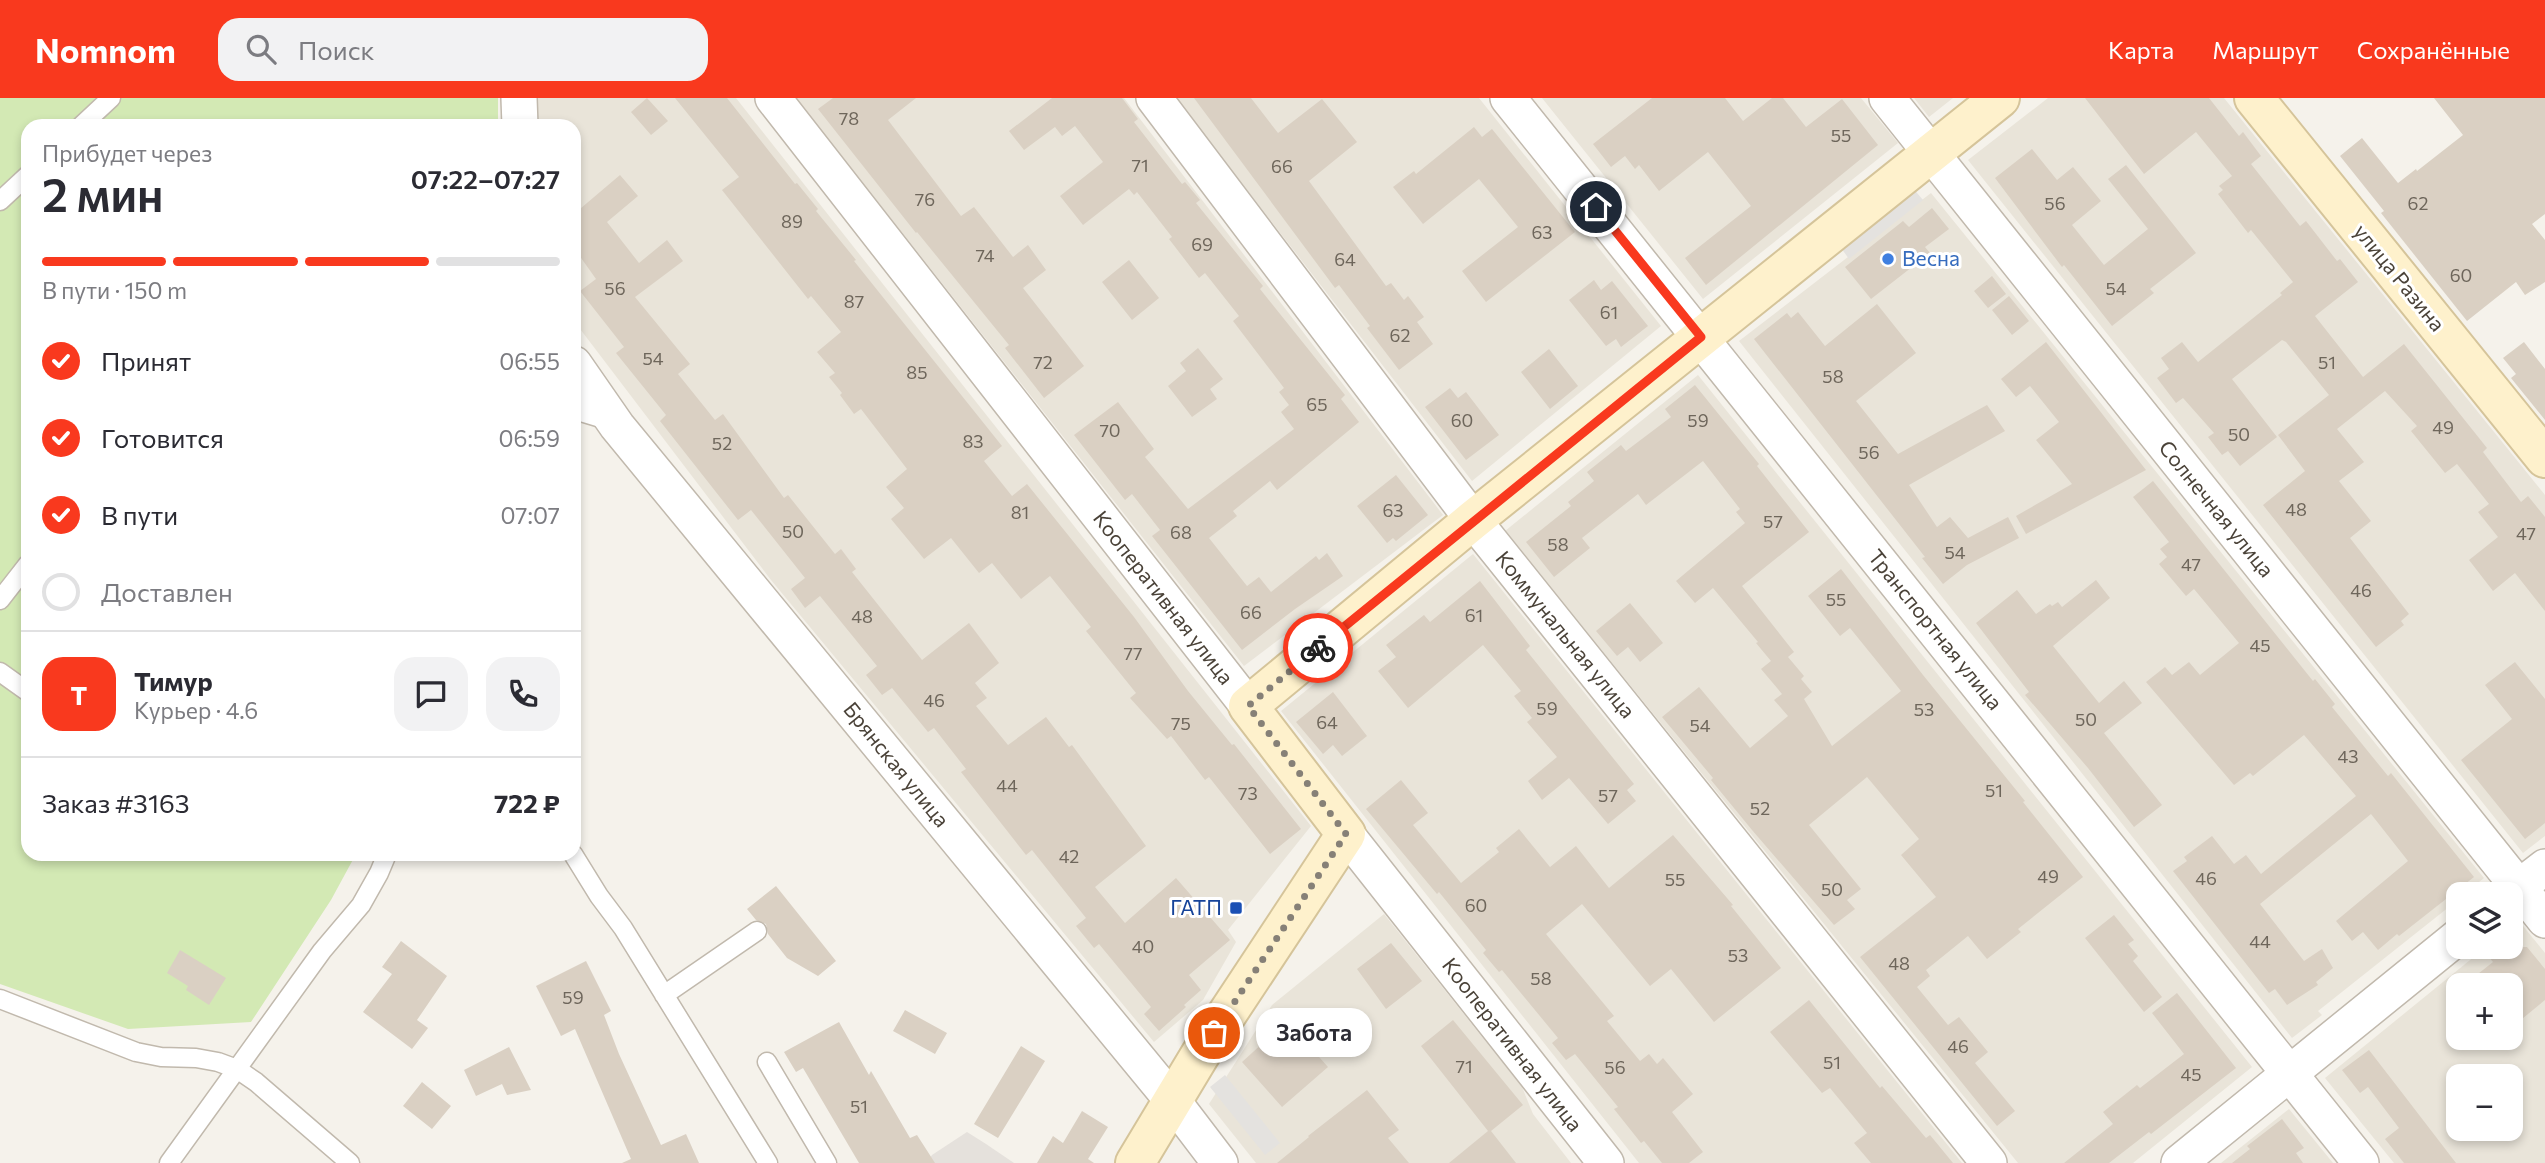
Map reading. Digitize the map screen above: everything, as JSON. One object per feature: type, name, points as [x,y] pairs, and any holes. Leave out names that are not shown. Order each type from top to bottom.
[{"type":"street","points":[[519,98],[520,119]]},
{"type":"street","name":"Кооперативная улица","points":[[773,98],[1346,834],[1606,1163]]},
{"type":"street","name":"Коммунальная улица","points":[[1154,98],[1473,520],[1989,1163]]},
{"type":"street","name":"Транспортная улица","points":[[1508,98],[2361,1163]]},
{"type":"street","name":"Солнечная улица","points":[[1886,98],[2525,883],[2545,920]]},
{"type":"street","points":[[1248,706],[1473,520],[2000,98]]},
{"type":"street","name":"улица Разина","points":[[2254,98],[2545,458]]},
{"type":"street","name":"Брянская улица","points":[[581,374],[617,426],[1172,1100],[1220,1163]]},
{"type":"street","points":[[1135,1163],[1172,1100],[1346,834]]},
{"type":"street","points":[[2179,1163],[2446,946]]},
{"type":"lane","points":[[88,119],[111,98]]},
{"type":"lane","points":[[0,201],[21,182]]},
{"type":"lane","points":[[581,412],[617,426]]},
{"type":"lane","points":[[0,600],[21,573]]},
{"type":"lane","points":[[0,672],[21,687]]},
{"type":"lane","points":[[169,1163],[321,951],[361,905],[384,861]]},
{"type":"lane","points":[[577,861],[623,928],[768,1163]]},
{"type":"lane","points":[[664,995],[757,931]]},
{"type":"lane","points":[[0,999],[136,1052],[161,1057],[196,1058],[237,1069],[265,1089],[350,1163]]},
{"type":"lane","points":[[767,1062],[827,1163]]},
{"type":"shaded area","points":[[532,98],[736,98],[1311,826],[1228,930],[1236,942],[1203,1000],[1154,1042],[771,580],[581,330],[581,119],[533,119]]},
{"type":"shaded area","points":[[796,98],[1124,98],[1443,515],[1244,666]]},
{"type":"shaded area","points":[[1176,98],[1479,98],[1661,326],[1472,481]]},
{"type":"shaded area","points":[[1542,98],[1861,98],[1898,143],[1703,299]]},
{"type":"shaded area","points":[[1914,98],[1953,98],[1929,117]]},
{"type":"shaded area","points":[[2048,98],[2224,98],[2545,495],[2545,836],[2523,853],[1968,160]]},
{"type":"shaded area","points":[[1912,187],[1923,200],[1849,259],[1839,245]]},
{"type":"shaded area","points":[[1931,193],[2484,878],[2479,882],[2446,882],[2446,909],[2318,1011],[2322,1015],[2292,1038],[1739,341]]},
{"type":"shaded area","points":[[1698,375],[2252,1067],[2133,1163],[2018,1163],[1505,531]]},
{"type":"shaded area","points":[[1473,554],[1962,1163],[1639,1163],[1281,711]]},
{"type":"shaded area","points":[[1384,914],[1522,1087],[1533,1114],[1571,1163],[1256,1163],[1209,1104],[1272,1005]]},
{"type":"shaded area","points":[[2523,926],[2545,953],[2545,1163],[2394,1163],[2325,1078],[2446,980],[2446,1050],[2523,1050],[2523,973],[2454,973],[2471,959],[2523,959]]},
{"type":"shaded area","points":[[1225,1075],[1280,1143],[1265,1155],[1210,1087]]},
{"type":"shaded area","points":[[2289,1109],[2333,1163],[2221,1163]]},
{"type":"shaded area","points":[[967,1132],[1014,1163],[926,1163],[932,1155]]},
{"type":"green space","points":[[0,98],[498,98],[498,119],[21,119],[21,861],[352,861],[331,900],[251,1022],[128,1029],[0,984]]},
{"type":"building","points":[[647,98],[668,121],[651,135],[631,112]]},
{"type":"building","points":[[675,98],[727,98],[818,209],[816,211],[856,260],[854,261],[1002,446],[984,461],[1012,496],[1027,484],[1134,617],[1188,691],[1301,829],[1270,854],[1209,777],[1205,780],[1171,736],[1167,739],[1130,698],[1136,693],[1086,631],[1091,627],[1050,576],[1021,599],[992,563],[979,573],[951,538],[924,559],[891,519],[904,508],[886,487],[907,469],[861,409],[854,414],[829,377],[835,373],[817,352],[841,332],[811,296],[808,299],[722,190],[739,177]]},
{"type":"building","points":[[833,98],[916,98],[888,120],[961,216],[974,207],[1013,257],[1028,245],[1046,270],[1023,288],[1084,366],[1044,398],[1005,348],[1009,345],[818,109]]},
{"type":"building","points":[[1052,98],[1122,98],[1138,119],[1134,122],[1182,184],[1185,182],[1200,200],[1196,203],[1263,286],[1260,289],[1345,395],[1341,399],[1359,422],[1277,490],[1270,481],[1233,511],[1237,516],[1209,538],[1247,586],[1259,577],[1271,592],[1316,556],[1319,560],[1327,553],[1343,576],[1242,650],[1152,536],[1160,530],[1132,494],[1125,500],[1074,435],[1118,402],[1154,449],[1145,457],[1188,509],[1294,429],[1281,412],[1289,405],[1279,392],[1284,388],[1233,321],[1239,316],[1205,273],[1199,278],[1137,192],[1134,195],[1129,189],[1083,225],[1060,196],[1103,162],[1075,126],[1062,136],[1055,127],[1024,150],[1009,131]]},
{"type":"building","points":[[1194,98],[1251,98],[1278,133],[1322,99],[1357,142],[1309,181],[1386,286],[1391,283],[1404,300],[1408,296],[1424,317],[1417,322],[1433,344],[1399,370],[1367,328],[1370,326],[1339,285],[1335,288]]},
{"type":"building","points":[[1652,98],[1725,98],[1743,121],[1772,98],[1783,98],[1806,127],[1842,99],[1878,145],[1706,285],[1685,258],[1751,206],[1708,152],[1659,191],[1639,165],[1635,169],[1625,156],[1611,167],[1593,144]]},
{"type":"building","points":[[2085,98],[2209,98],[2239,136],[2243,132],[2261,156],[2251,164],[2300,226],[2306,221],[2337,261],[2340,259],[2358,282],[2315,316],[2363,377],[2404,344],[2487,448],[2483,452],[2521,502],[2528,496],[2545,517],[2545,611],[2515,573],[2493,591],[2469,560],[2498,537],[2478,512],[2489,504],[2457,464],[2445,473],[2411,431],[2417,426],[2385,391],[2337,429],[2364,462],[2339,481],[2371,521],[2350,538],[2409,614],[2401,621],[2404,625],[2376,647],[2263,505],[2305,471],[2278,435],[2329,395],[2286,342],[2282,340],[2232,379],[2277,437],[2240,466],[2228,451],[2222,455],[2208,437],[2214,433],[2183,398],[2176,403],[2157,378],[2169,369],[2161,358],[2182,342],[2198,362],[2282,295],[2280,293],[2293,282],[2251,230],[2248,233],[2218,194],[2223,190],[2219,186],[2232,176],[2196,132],[2144,174]]},
{"type":"building","points":[[2434,98],[2545,98],[2545,214],[2532,224],[2545,240],[2545,282],[2525,295],[2516,282],[2467,321],[2381,213],[2384,211],[2340,156],[2362,138],[2398,183],[2463,135]]},
{"type":"building","points":[[1474,127],[1482,137],[1492,129],[1575,232],[1486,302],[1462,271],[1518,227],[1479,179],[1423,224],[1393,187],[1414,171],[1416,174]]},
{"type":"building","points":[[2032,149],[2057,180],[2073,167],[2101,201],[2072,225],[2104,265],[2148,229],[2108,179],[2126,165],[2196,253],[2150,289],[2154,293],[2112,326],[2064,265],[2062,267],[1995,178]]},
{"type":"building","points":[[620,175],[638,196],[607,222],[639,263],[667,240],[683,261],[635,297],[690,364],[678,374],[715,420],[723,414],[784,498],[788,495],[835,554],[841,549],[856,569],[852,572],[922,660],[969,623],[999,663],[975,683],[987,698],[976,706],[1008,745],[1046,717],[1069,747],[1072,745],[1146,846],[1095,887],[1125,923],[1176,878],[1230,940],[1189,975],[1201,990],[1159,1031],[1144,1014],[1151,1007],[1099,944],[1094,948],[1076,926],[1086,918],[1032,850],[1026,855],[961,772],[966,769],[934,728],[928,732],[892,688],[882,695],[866,675],[877,666],[820,596],[805,608],[791,589],[805,578],[751,510],[738,520],[660,421],[666,415],[616,353],[624,347],[581,292],[596,279],[581,258],[581,208]]},
{"type":"building","name":"Весна","points":[[1932,208],[1949,229],[1925,247],[1930,253],[1871,299],[1845,267],[1903,221],[1909,227]]},
{"type":"building","points":[[1129,260],[1159,298],[1132,320],[1102,282]]},
{"type":"building","points":[[1992,276],[2006,294],[1988,308],[1974,291]]},
{"type":"building","points":[[1594,280],[1601,290],[1612,281],[1648,326],[1621,347],[1616,339],[1606,346],[1569,300]]},
{"type":"building","points":[[2009,296],[2029,321],[2012,335],[1992,310]]},
{"type":"building","points":[[1877,304],[1916,353],[1856,401],[1898,454],[1987,405],[2005,431],[1909,485],[1937,527],[1950,517],[1968,538],[2008,517],[2019,538],[1967,565],[1943,584],[1922,558],[1925,557],[1754,339],[1787,313],[1791,318],[1798,312],[1825,346]]},
{"type":"building","points":[[2046,342],[2146,470],[2026,534],[2016,516],[2072,484],[2036,440],[2059,422],[2030,386],[2016,397],[2001,379]]},
{"type":"building","points":[[2524,342],[2545,369],[2545,420],[2511,378],[2516,374],[2503,358]]},
{"type":"building","points":[[1198,348],[1223,379],[1210,389],[1217,399],[1192,417],[1168,386],[1186,371],[1180,363]]},
{"type":"building","points":[[1549,349],[1578,386],[1550,409],[1521,372]]},
{"type":"building","points":[[1695,385],[1759,464],[1757,466],[1809,532],[1742,586],[1794,652],[1788,657],[1804,676],[1801,679],[1812,692],[1804,699],[1832,746],[1901,691],[1850,628],[1840,636],[1808,596],[1841,569],[2083,877],[2018,929],[2021,932],[1987,959],[1968,936],[1926,970],[1930,976],[1917,987],[1948,1025],[1959,1017],[1988,1052],[1975,1063],[2015,1111],[1997,1126],[1860,957],[1936,897],[1901,855],[1919,839],[1867,777],[1809,825],[1861,889],[1847,900],[1855,909],[1834,925],[1752,830],[1662,717],[1699,687],[1750,748],[1788,716],[1774,700],[1782,694],[1761,669],[1771,661],[1756,643],[1758,642],[1713,588],[1695,603],[1676,581],[1745,523],[1736,512],[1740,509],[1703,461],[1646,505],[1638,494],[1582,538],[1590,548],[1554,577],[1526,542],[1571,506],[1568,502],[1594,481],[1587,472],[1621,445],[1626,451],[1671,417],[1665,409]]},
{"type":"building","points":[[1450,388],[1458,398],[1466,392],[1499,435],[1466,460],[1425,407]]},
{"type":"building","points":[[1396,475],[1428,515],[1396,541],[1393,538],[1387,543],[1357,506]]},
{"type":"building","points":[[2153,481],[2313,681],[2315,679],[2335,704],[2332,707],[2388,776],[2391,773],[2474,877],[2468,882],[2446,882],[2446,899],[2378,950],[2363,932],[2352,941],[2336,921],[2408,861],[2371,814],[2260,904],[2304,961],[2322,949],[2333,968],[2316,982],[2318,985],[2287,1005],[2275,989],[2269,993],[2173,871],[2187,861],[2184,857],[2212,836],[2234,864],[2246,855],[2261,874],[2356,796],[2304,735],[2253,776],[2250,773],[2234,785],[2146,682],[2165,667],[2172,675],[2189,662],[2200,675],[2239,643],[2194,589],[2186,596],[2159,564],[2167,557],[2160,549],[2169,542],[2133,497]]},
{"type":"building","points":[[2096,580],[2110,598],[2053,646],[2099,703],[2124,681],[2142,703],[2104,733],[2162,805],[2134,827],[2025,695],[2029,692],[1976,623],[2017,590],[2036,614],[2050,604],[2052,606],[2058,602],[2062,607]]},
{"type":"building","points":[[1480,581],[1530,646],[1526,650],[1634,784],[1627,790],[1636,801],[1608,824],[1569,778],[1542,800],[1528,781],[1557,757],[1527,722],[1532,718],[1514,696],[1521,691],[1483,645],[1408,708],[1378,671],[1396,657],[1386,645],[1424,615],[1430,622]]},
{"type":"building","points":[[1630,603],[1663,643],[1640,662],[1628,647],[1617,656],[1596,631]]},
{"type":"building","points":[[2515,662],[2545,699],[2545,823],[2525,839],[2461,760],[2512,719],[2485,685]]},
{"type":"building","points":[[1333,692],[1367,736],[1342,756],[1333,745],[1323,754],[1296,722]]},
{"type":"building","points":[[1401,780],[1428,813],[1413,825],[1461,883],[1499,852],[1496,848],[1519,829],[1550,867],[1576,846],[1609,888],[1673,835],[1733,905],[1731,906],[1781,968],[1714,1022],[1671,969],[1650,986],[1582,904],[1546,934],[1614,1016],[1607,1021],[1640,1061],[1649,1054],[1657,1064],[1663,1058],[1693,1094],[1672,1112],[1703,1152],[1689,1163],[1662,1163],[1644,1141],[1641,1143],[1614,1109],[1618,1107],[1575,1054],[1566,1060],[1552,1043],[1558,1038],[1502,970],[1499,972],[1483,953],[1486,950],[1439,892],[1437,894],[1366,809]]},
{"type":"building","points":[[776,886],[836,961],[818,976],[787,958],[768,934],[766,924],[756,920],[747,909]]},
{"type":"building","points":[[2114,915],[2134,940],[2128,944],[2138,956],[2133,961],[2162,997],[2144,1012],[2085,938]]},
{"type":"building","points":[[401,941],[447,976],[417,1020],[428,1028],[412,1049],[363,1012],[392,974],[382,967]]},
{"type":"building","points":[[1391,943],[1422,981],[1386,1009],[1357,969]]},
{"type":"building","points":[[2523,947],[2527,947],[2545,969],[2545,1000],[2523,1018],[2523,973],[2479,973],[2493,962],[2491,959],[2523,959]]},
{"type":"building","points":[[180,950],[226,978],[209,1005],[186,990],[188,986],[167,973]]},
{"type":"building","points":[[586,961],[611,1011],[604,1015],[619,1054],[661,1145],[686,1134],[699,1163],[622,1163],[631,1159],[575,1029],[561,1036],[536,986]]},
{"type":"building","points":[[2177,993],[2236,1068],[2109,1163],[2064,1163],[2113,1124],[2103,1112],[2137,1085],[2140,1088],[2184,1054],[2152,1013]]},
{"type":"building","points":[[1809,1000],[1880,1088],[1882,1086],[1926,1138],[1930,1135],[1953,1163],[1871,1163],[1854,1143],[1867,1133],[1830,1088],[1822,1093],[1770,1032]]},
{"type":"building","points":[[905,1010],[947,1033],[935,1054],[893,1031]]},
{"type":"building","points":[[1453,1020],[1523,1105],[1491,1131],[1516,1163],[1449,1163],[1488,1131],[1421,1046]]},
{"type":"building","points":[[1287,1021],[1328,1067],[1282,1107],[1242,1062]]},
{"type":"building","points":[[839,1022],[910,1138],[917,1135],[935,1163],[859,1163],[803,1068],[796,1072],[784,1052]]},
{"type":"building","points":[[1021,1046],[1045,1061],[998,1138],[974,1124]]},
{"type":"building","points":[[509,1047],[531,1090],[507,1095],[502,1084],[476,1096],[464,1070]]},
{"type":"building","points":[[2369,1050],[2456,1163],[2404,1163],[2385,1139],[2399,1128],[2368,1087],[2360,1093],[2342,1070]]},
{"type":"building","points":[[422,1082],[451,1106],[432,1129],[403,1106]]},
{"type":"building","points":[[1367,1090],[1399,1130],[1388,1138],[1409,1163],[1277,1163],[1308,1136]]},
{"type":"building","points":[[1082,1111],[1108,1127],[1088,1159],[1094,1163],[1037,1163],[1053,1136],[1063,1143]]},
{"type":"building","points":[[2282,1119],[2304,1148],[2296,1153],[2303,1163],[2232,1163],[2250,1149],[2247,1146]]},
{"type":"way so far","points":[[1214,1033],[1346,834],[1248,706],[1318,648]]},
{"type":"place","name":"Весна","points":[[1888,259]]},
{"type":"place","name":"ГАТП","points":[[1236,908]]},
{"type":"place","name":"Забота","points":[[1214,1033]]},
{"type":"route","points":[[1318,648],[1701,337],[1596,207]]}]
